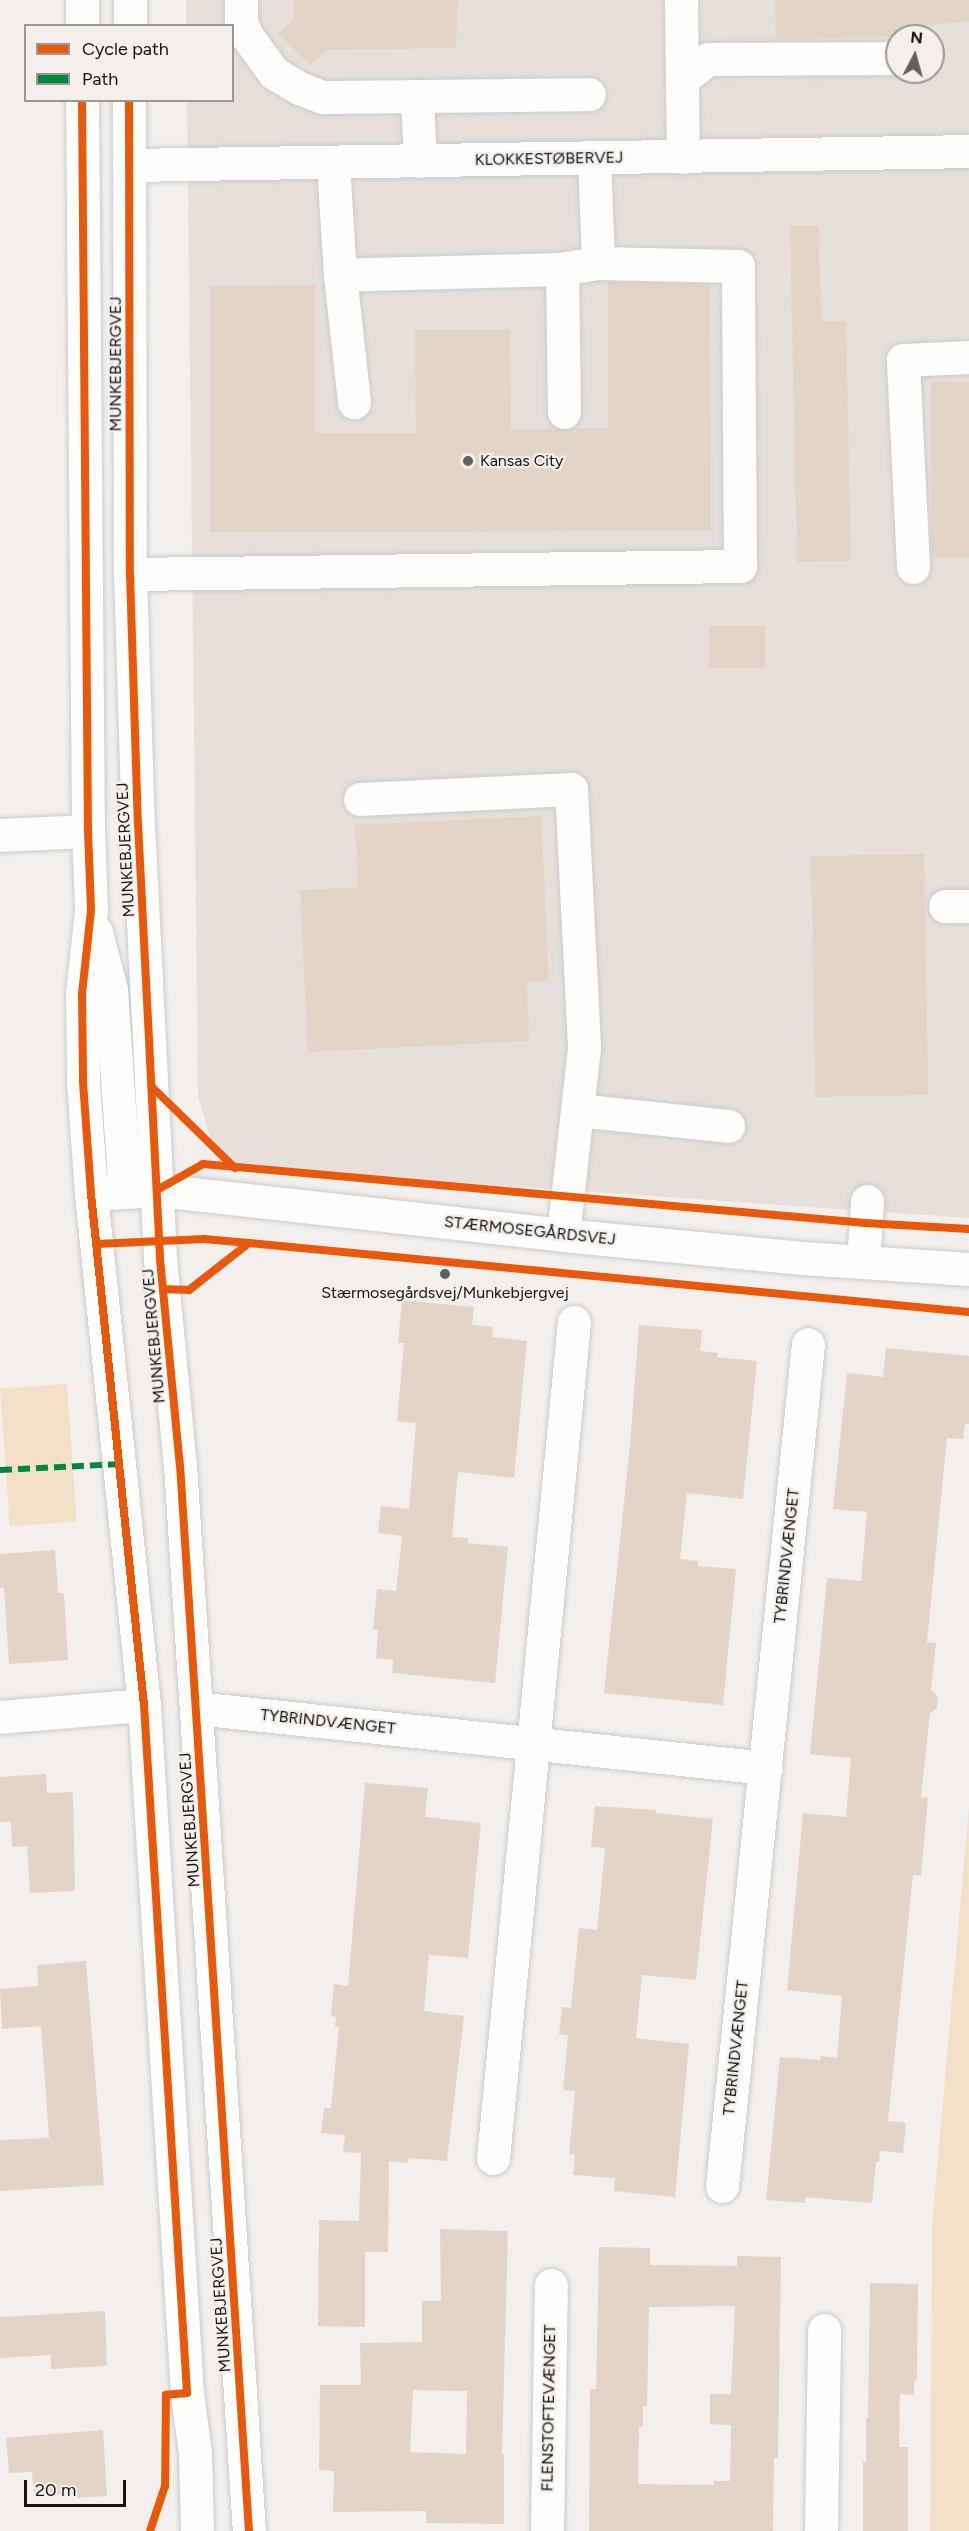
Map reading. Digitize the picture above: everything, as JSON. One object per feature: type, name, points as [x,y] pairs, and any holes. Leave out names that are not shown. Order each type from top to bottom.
[{"type":"street","points":[[82,0],[82,24]]},
{"type":"street","points":[[129,24],[130,0]]},
{"type":"street","points":[[241,0],[241,22],[257,52],[274,73],[299,88],[323,97],[589,94]]},
{"type":"street","points":[[681,0],[683,157]]},
{"type":"street","points":[[683,78],[708,59],[885,58]]},
{"type":"street","points":[[417,97],[420,161]]},
{"type":"street","name":"MUNKEBJERGVEJ","points":[[82,102],[88,831],[91,910],[82,994],[83,1082],[91,1194],[144,1705],[187,2393],[195,2453],[196,2531]]},
{"type":"street","name":"MUNKEBJERGVEJ","points":[[129,102],[130,574],[138,823],[157,1190],[196,1708],[249,2531]]},
{"type":"street","name":"KLOKKESTØBERVEJ","points":[[129,165],[969,151]]},
{"type":"street","points":[[594,158],[598,263]]},
{"type":"street","points":[[333,163],[340,275],[354,402]]},
{"type":"street","points":[[130,574],[740,566],[738,266],[598,263],[562,269],[340,275]]},
{"type":"street","points":[[562,269],[564,412]]},
{"type":"street","points":[[913,567],[903,360],[969,357]]},
{"type":"street","points":[[360,799],[571,789],[584,1048],[563,1235]]},
{"type":"street","points":[[0,835],[88,831]]},
{"type":"street","points":[[91,910],[111,990],[124,1179],[157,1190]]},
{"type":"street","points":[[577,1110],[728,1126]]},
{"type":"street","name":"STÆRMOSEGÅRDSVEJ","points":[[91,1194],[157,1190],[563,1235],[862,1262],[969,1269]]},
{"type":"street","points":[[862,1262],[867,1201]]},
{"type":"street","points":[[493,2158],[574,1322]]},
{"type":"street","name":"TYBRINDVÆNGET","points":[[722,2186],[808,1344]]},
{"type":"street","points":[[0,1717],[144,1705]]},
{"type":"street","name":"TYBRINDVÆNGET","points":[[196,1708],[766,1768]]},
{"type":"street","name":"FLENSTOFTEVÆNGET","points":[[547,2531],[551,2285]]},
{"type":"street","points":[[821,2531],[824,2330]]},
{"type":"shaded area","points":[[186,0],[969,0],[969,1218],[219,1166],[198,1097],[187,102],[234,102],[234,24],[186,24]]},
{"type":"shaded area","points":[[67,1384],[77,1522],[10,1526],[0,1389]]},
{"type":"shaded area","points":[[969,1806],[969,2531],[930,2531],[932,2226]]},
{"type":"building","points":[[294,0],[458,0],[456,48],[327,50],[310,65],[278,34],[294,18]]},
{"type":"building","points":[[775,0],[969,0],[969,21],[942,24],[885,24],[885,37],[776,39]]},
{"type":"building","points":[[790,226],[819,226],[821,321],[846,321],[851,561],[797,562]]},
{"type":"building","points":[[608,282],[710,284],[711,531],[210,532],[210,286],[315,285],[315,433],[416,433],[415,330],[510,330],[511,429],[608,428]]},
{"type":"building","points":[[931,382],[969,382],[969,557],[931,557]]},
{"type":"building","points":[[709,626],[765,626],[765,668],[709,668]]},
{"type":"building","points":[[541,816],[549,981],[527,982],[529,1041],[308,1052],[300,890],[358,887],[355,825]]},
{"type":"building","points":[[924,854],[928,1095],[815,1097],[811,856]]},
{"type":"building","points":[[402,1300],[474,1307],[472,1325],[493,1327],[492,1337],[527,1341],[514,1478],[458,1472],[452,1537],[468,1538],[468,1543],[508,1547],[495,1683],[392,1673],[393,1660],[376,1658],[378,1630],[373,1630],[377,1589],[396,1591],[402,1536],[378,1533],[381,1506],[409,1509],[416,1423],[397,1421],[404,1343],[398,1343]]},
{"type":"building","points":[[639,1325],[702,1330],[700,1351],[718,1353],[717,1357],[757,1361],[743,1499],[687,1493],[680,1559],[698,1561],[698,1566],[736,1569],[723,1705],[604,1693],[630,1445]]},
{"type":"building","points":[[886,1348],[969,1356],[969,1424],[965,1423],[963,1439],[947,1438],[927,1642],[936,1643],[931,1690],[938,1697],[937,1708],[930,1714],[921,1797],[928,1798],[921,1876],[913,1875],[888,2121],[906,2123],[903,2153],[880,2151],[879,2162],[876,2162],[872,2203],[805,2197],[805,2203],[766,2200],[780,2057],[820,2060],[821,2056],[837,2058],[842,1996],[787,1990],[803,1813],[846,1817],[851,1758],[810,1754],[827,1578],[861,1581],[867,1512],[833,1509],[847,1373],[883,1377]]},
{"type":"building","points":[[55,1550],[58,1593],[64,1593],[68,1660],[9,1664],[4,1588],[0,1588],[0,1554]]},
{"type":"building","points":[[46,1774],[47,1793],[73,1792],[75,1891],[30,1893],[27,1846],[12,1847],[11,1822],[0,1822],[0,1777]]},
{"type":"building","points":[[365,1783],[428,1788],[425,1817],[481,1823],[468,1958],[429,1955],[424,2011],[464,2016],[447,2161],[409,2158],[408,2163],[389,2161],[388,2252],[365,2252],[365,2327],[318,2326],[319,2220],[359,2221],[361,2153],[343,2152],[345,2135],[321,2133],[324,2108],[331,2108],[339,2027],[335,2027],[336,2017],[331,2016],[334,1984],[348,1986]]},
{"type":"building","points":[[595,1806],[656,1810],[656,1813],[713,1819],[696,1980],[642,1975],[636,2038],[689,2044],[675,2197],[614,2191],[615,2178],[573,2175],[575,2155],[569,2154],[575,2091],[563,2090],[568,2035],[559,2034],[562,2007],[571,2008],[579,1928],[597,1930],[605,1848],[591,1847]]},
{"type":"building","points":[[86,1961],[104,2185],[0,2191],[0,2140],[49,2138],[41,2026],[2,2029],[0,1989],[38,1986],[37,1965]]},
{"type":"building","points":[[440,2229],[508,2231],[502,2454],[504,2454],[504,2524],[426,2523],[426,2511],[333,2512],[334,2471],[319,2470],[320,2385],[361,2385],[360,2343],[422,2342],[422,2301],[441,2301]],"holes":[[[413,2390],[467,2391],[466,2454],[410,2452]]]},
{"type":"building","points":[[599,2247],[650,2248],[650,2265],[737,2266],[737,2256],[781,2257],[778,2458],[774,2458],[773,2531],[589,2531],[590,2389],[596,2389]],"holes":[[[735,2306],[731,2394],[710,2394],[710,2424],[731,2425],[730,2481],[714,2481],[714,2485],[638,2484],[639,2427],[643,2427],[643,2406],[647,2406],[649,2307]]]},
{"type":"building","points":[[870,2283],[918,2284],[917,2380],[914,2381],[914,2395],[900,2394],[899,2447],[908,2447],[908,2531],[863,2531],[863,2462],[866,2462],[866,2418],[868,2418]]},
{"type":"building","points":[[105,2311],[107,2366],[51,2369],[51,2355],[0,2358],[0,2317]]},
{"type":"building","points":[[103,2430],[107,2496],[75,2498],[75,2493],[34,2496],[32,2472],[9,2473],[6,2438]]},
{"type":"marked path","points":[[0,1470],[121,1464]]},
{"type":"cycle path","points":[[82,102],[88,831],[91,910],[82,994],[83,1082],[91,1194],[144,1705],[187,2393],[166,2395],[165,2486],[150,2531]]},
{"type":"cycle path","points":[[129,102],[130,574],[138,823],[160,1259],[180,1465],[249,2531]]},
{"type":"cycle path","points":[[152,1087],[235,1168]]},
{"type":"cycle path","points":[[157,1190],[203,1164],[865,1223],[969,1229]]},
{"type":"cycle path","points":[[97,1244],[204,1239],[249,1243]]},
{"type":"cycle path","points":[[163,1289],[189,1290],[249,1243],[969,1312]]},
{"type":"place","name":"Kansas City","points":[[468,461]]},
{"type":"place","name":"Stærmosegårdsvej/Munkebjergvej","points":[[445,1274]]}]
